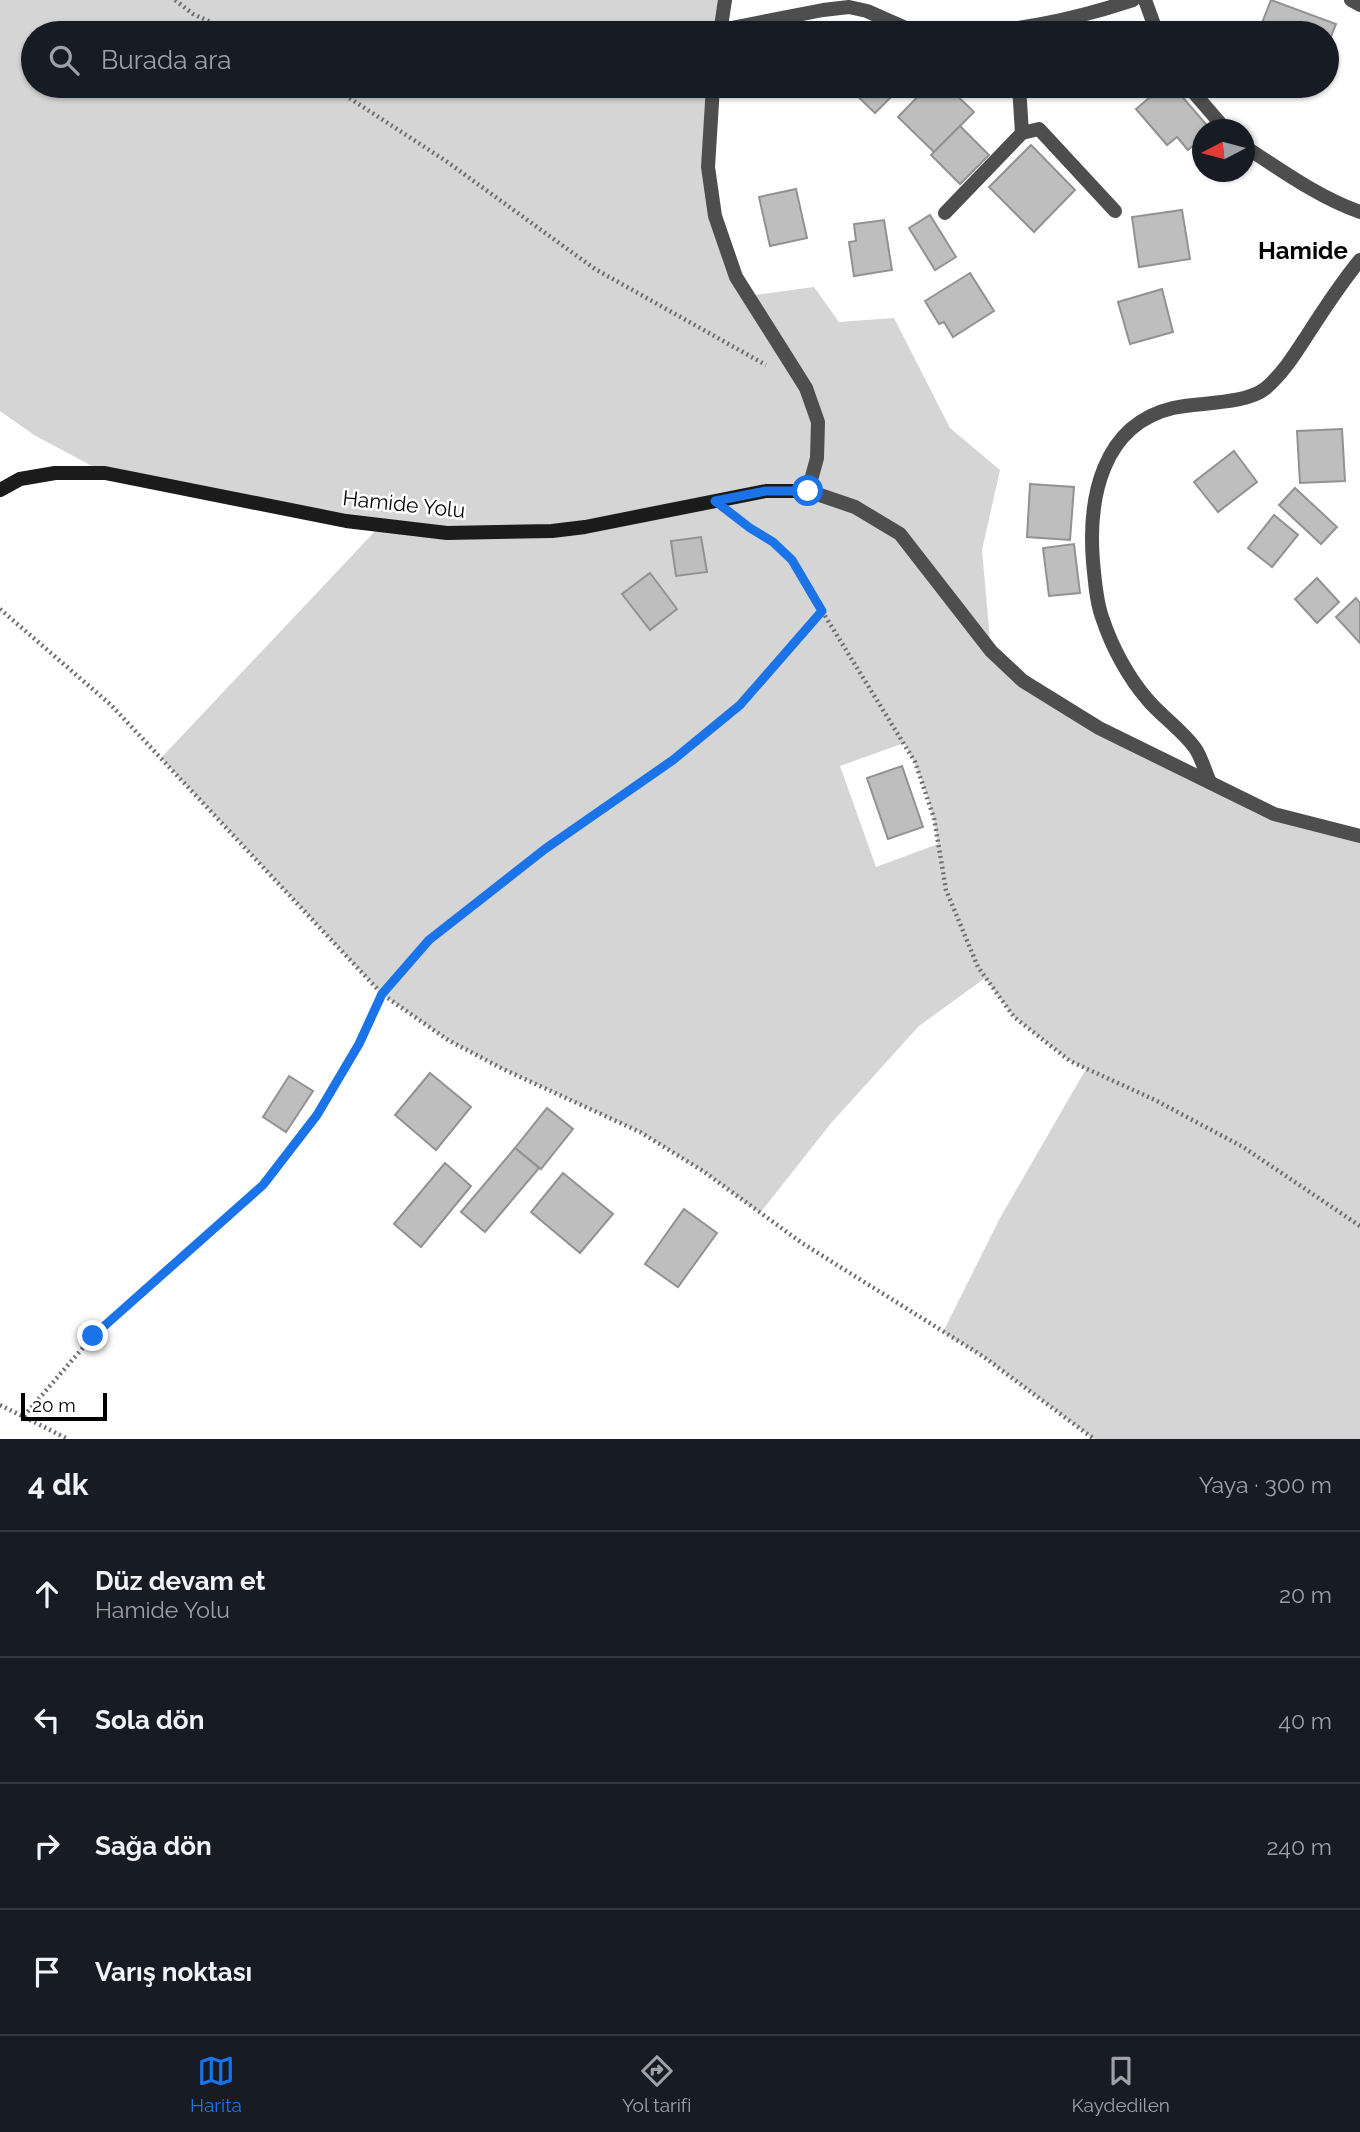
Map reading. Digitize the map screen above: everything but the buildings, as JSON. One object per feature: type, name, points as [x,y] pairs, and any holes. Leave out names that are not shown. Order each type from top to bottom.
[{"type":"street","points":[[722,21],[725,0]]},
{"type":"street","points":[[1061,21],[1133,0]]},
{"type":"street","points":[[1145,0],[1153,21]]},
{"type":"street","points":[[1351,0],[1360,5]]},
{"type":"street","points":[[769,21],[849,7],[890,21]]},
{"type":"street","points":[[712,98],[708,167],[715,216],[736,277],[806,388],[818,422],[817,458],[808,491],[855,507],[900,534],[991,651],[1023,681],[1100,728],[1274,814],[1360,836]]},
{"type":"street","points":[[1020,98],[1022,133]]},
{"type":"street","points":[[1198,98],[1216,119]]},
{"type":"street","points":[[945,213],[1022,133],[1039,129],[1115,211]]},
{"type":"street","points":[[1255,153],[1295,180],[1360,212]]},
{"type":"street","points":[[1210,782],[1195,749],[1146,698],[1133,680],[1102,620],[1095,585],[1091,539],[1094,494],[1103,467],[1123,439],[1147,416],[1174,408],[1230,401],[1263,390],[1287,367],[1360,260]]},
{"type":"street","name":"Hamide Yolu","points":[[0,490],[20,479],[55,473],[105,473],[346,521],[447,533],[552,531],[585,527],[766,491],[808,491]]},
{"type":"path","points":[[175,0],[192,14],[208,21]]},
{"type":"path","points":[[349,98],[446,161],[595,269],[771,368]]},
{"type":"path","points":[[715,501],[773,542],[792,560],[915,762],[934,818],[946,890],[978,967],[1014,1017],[1070,1061],[1155,1100],[1243,1147],[1360,1226]]},
{"type":"path","points":[[0,608],[111,705],[382,994],[448,1040],[503,1069],[640,1132],[703,1171],[802,1243],[984,1357],[1094,1439]]},
{"type":"path","points":[[23,1416],[93,1336],[263,1185],[317,1115],[359,1044],[382,994],[429,940],[545,849],[673,760],[740,705],[822,611]]},
{"type":"path","points":[[0,1405],[68,1439]]},
{"type":"shaded area","points":[[0,0],[725,0],[722,21],[21,21],[21,98],[713,98],[715,216],[747,296],[814,287],[839,322],[894,318],[950,428],[1000,470],[982,550],[991,651],[1023,681],[1274,814],[1360,836],[1360,1439],[1094,1439],[984,1357],[943,1332],[1000,1218],[1086,1069],[1070,1061],[1014,1017],[985,978],[919,1026],[832,1122],[760,1213],[703,1171],[640,1132],[503,1069],[448,1040],[382,994],[161,758],[380,526],[105,473],[34,435],[0,411]],"holes":[[[904,743],[926,792],[938,844],[876,867],[840,766]]]},
{"type":"district","name":"Hamide","points":[[1303,250]]},
{"type":"route","points":[[93,1336],[263,1185],[317,1115],[359,1044],[382,994],[429,940],[545,849],[673,760],[740,705],[822,611],[792,560],[773,542],[715,501],[766,491],[808,491]]}]
